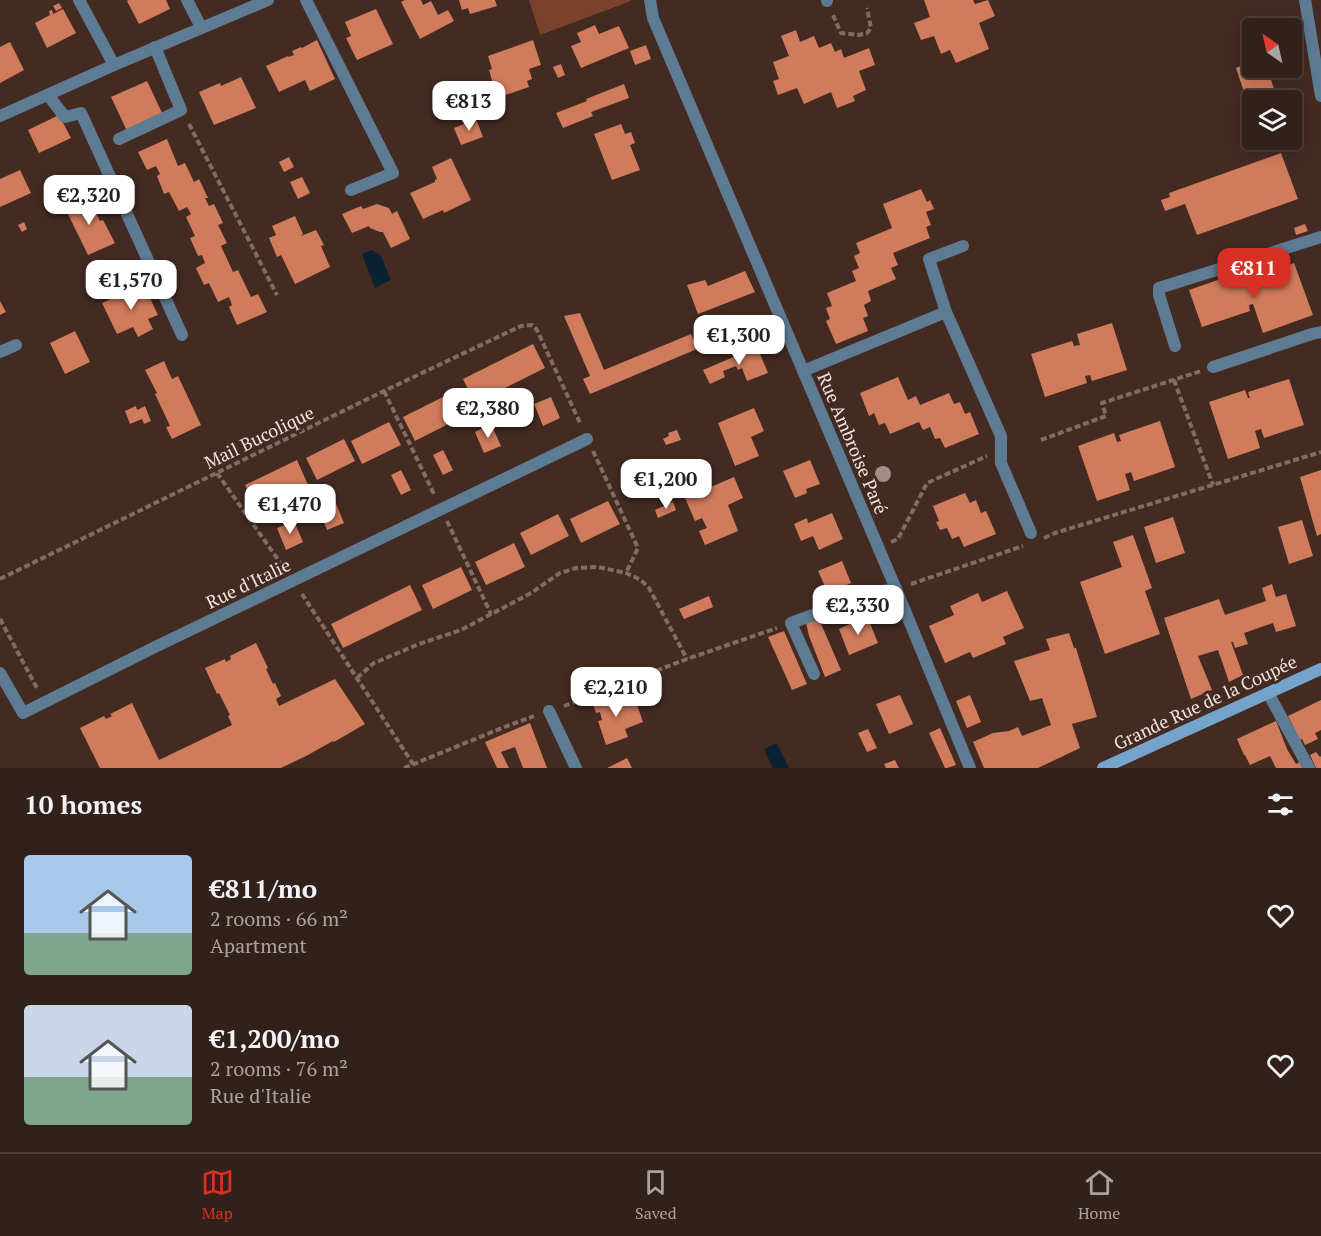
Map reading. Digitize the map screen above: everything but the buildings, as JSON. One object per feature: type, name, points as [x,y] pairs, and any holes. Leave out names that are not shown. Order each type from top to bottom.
[{"type":"main road","name":"Grande Rue de la Coupée","points":[[1104,768],[1321,669]]},
{"type":"street","points":[[79,0],[114,65]]},
{"type":"street","points":[[187,0],[201,27]]},
{"type":"street","points":[[0,116],[267,0]]},
{"type":"street","points":[[306,0],[393,173],[351,190]]},
{"type":"street","name":"Rue Ambroise Paré","points":[[650,0],[653,18],[970,768]]},
{"type":"street","points":[[1305,0],[1321,96]]},
{"type":"street","points":[[119,139],[181,110],[155,47]]},
{"type":"street","points":[[48,94],[65,117],[81,113],[182,335]]},
{"type":"street","points":[[1175,346],[1159,288],[1321,237]]},
{"type":"street","points":[[963,246],[929,259],[946,312],[1001,436],[1001,464],[1033,538]]},
{"type":"street","points":[[803,371],[946,312]]},
{"type":"street","points":[[1213,367],[1321,332]]},
{"type":"street","points":[[0,352],[16,345]]},
{"type":"street","name":"Rue d'Italie","points":[[0,673],[23,713],[587,439]]},
{"type":"street","points":[[814,674],[791,623],[874,592],[896,589]]},
{"type":"street","points":[[1268,693],[1309,768]]},
{"type":"street","points":[[549,711],[576,768]]},
{"type":"path","points":[[827,0],[841,33],[867,33],[871,28],[867,8]]},
{"type":"path","points":[[181,110],[277,295]]},
{"type":"path","name":"Mail Bucolique","points":[[0,579],[521,326],[532,325],[537,330],[587,439]]},
{"type":"path","points":[[1041,440],[1106,416],[1102,404],[1213,367]]},
{"type":"path","points":[[1174,380],[1213,485]]},
{"type":"path","points":[[587,439],[638,548],[626,573]]},
{"type":"path","points":[[889,542],[898,540],[927,483],[1001,450]]},
{"type":"path","points":[[1033,538],[1321,452]]},
{"type":"path","points":[[217,473],[293,581],[413,764]]},
{"type":"path","points":[[896,589],[1023,546]]},
{"type":"path","points":[[357,678],[374,663],[419,644],[461,630],[531,593],[560,573],[576,568],[598,567],[626,573],[641,580],[650,588],[687,659]]},
{"type":"path","points":[[0,619],[46,702]]},
{"type":"path","points":[[404,768],[502,728],[791,623]]},
{"type":"shaded area","points":[[529,0],[630,0],[631,1],[540,35]]},
{"type":"water","points":[[372,250],[381,256],[391,280],[375,288],[362,254]]},
{"type":"water","points":[[777,743],[789,768],[773,768],[764,749]]}]
